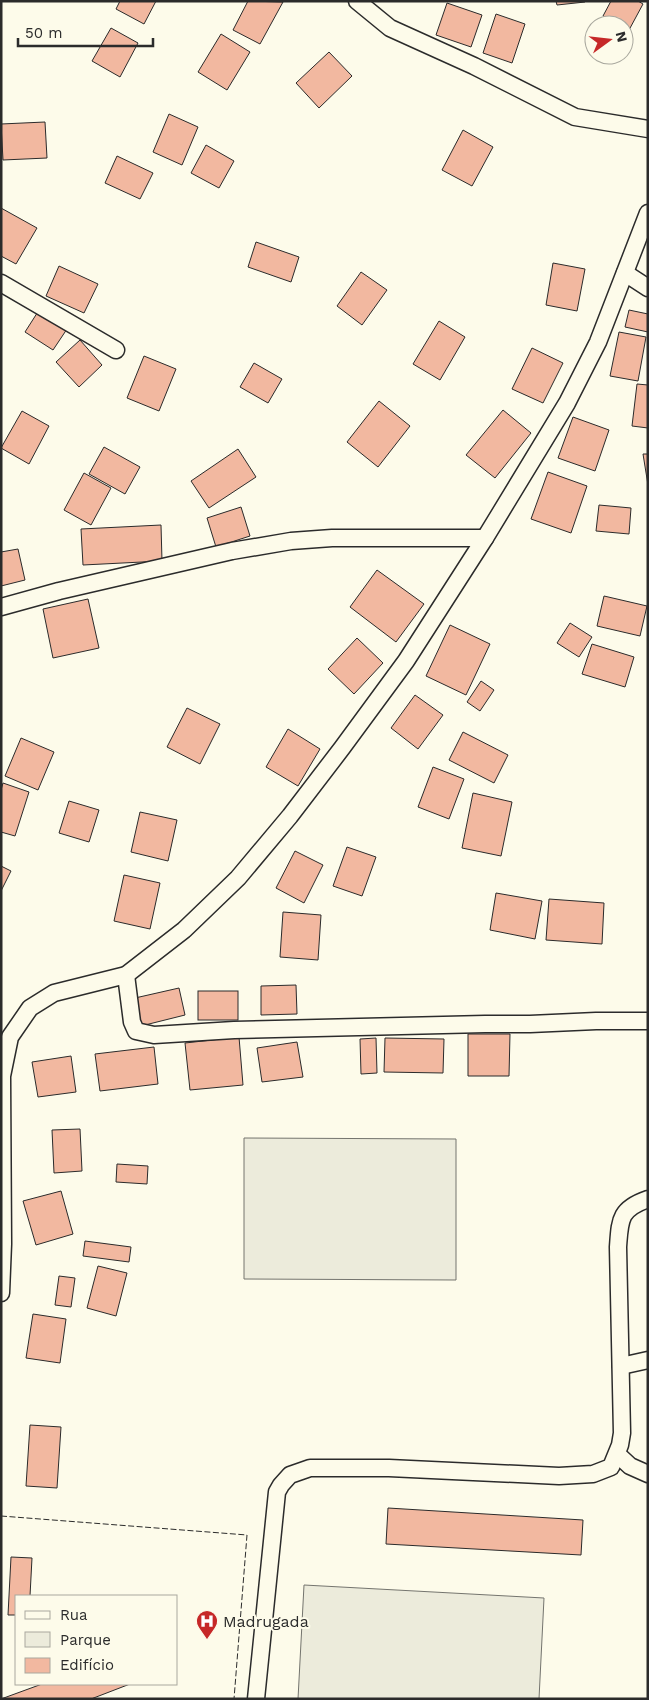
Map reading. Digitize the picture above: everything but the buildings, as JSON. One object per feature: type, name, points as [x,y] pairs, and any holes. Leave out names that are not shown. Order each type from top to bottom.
[{"type":"street","points":[[357,1],[390,28],[474,66],[575,117],[648,129]]},
{"type":"street","points":[[1,1293],[3,1244],[2,1076],[10,1037],[30,1008],[54,993],[126,975],[184,930],[238,878],[290,816],[406,661],[485,538],[567,403],[598,342],[648,213]]},
{"type":"street","points":[[625,273],[648,288]]},
{"type":"street","points":[[1,283],[116,350]]},
{"type":"street","points":[[1,607],[59,591],[232,551],[291,541],[332,538],[485,538]]},
{"type":"street","points":[[126,975],[132,1022],[136,1031],[154,1035],[234,1030],[648,1021]]},
{"type":"street","points":[[256,1699],[277,1492],[290,1475],[310,1468],[389,1468],[559,1476],[593,1474],[611,1467],[617,1454],[622,1433],[618,1247],[620,1225],[625,1211],[635,1203],[648,1199]]},
{"type":"street","points":[[621,1366],[648,1360]]},
{"type":"street","points":[[617,1454],[630,1466],[648,1474]]},
{"type":"green space","points":[[244,1138],[456,1139],[456,1280],[244,1279]]},
{"type":"green space","points":[[304,1585],[544,1598],[539,1699],[298,1699]]},
{"type":"fence","points":[[1,1516],[247,1535],[234,1699]]},
{"type":"place","name":"Madrugada","points":[[207,1640]]}]
